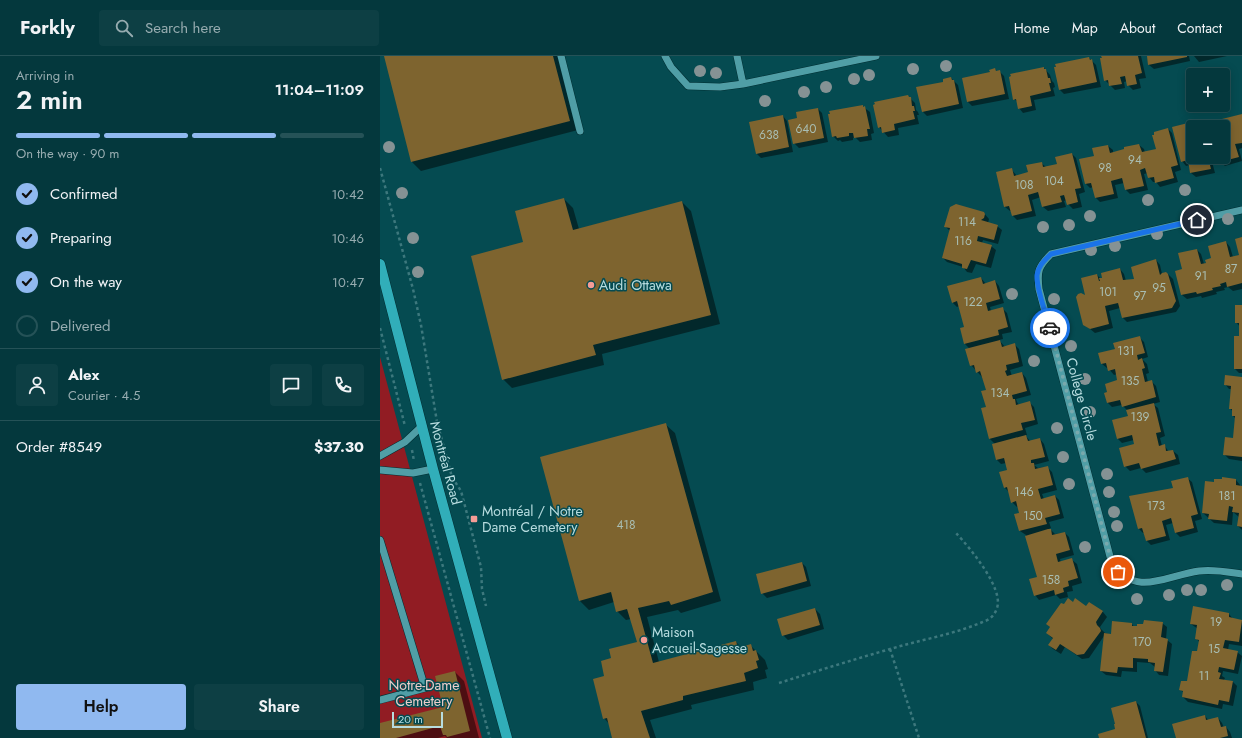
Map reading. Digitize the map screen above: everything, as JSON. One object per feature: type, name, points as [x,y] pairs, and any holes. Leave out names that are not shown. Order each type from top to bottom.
[{"type":"main road","name":"Montréal Road","points":[[380,264],[433,469],[507,738]]},
{"type":"street","points":[[561,56],[580,131]]},
{"type":"street","points":[[665,56],[671,67],[688,86],[720,88],[876,56]]},
{"type":"street","points":[[737,56],[743,84]]},
{"type":"street","name":"College Circle","points":[[1242,210],[1051,254],[1041,264],[1037,274],[1039,289],[1112,564],[1118,572],[1129,579],[1141,583],[1208,570],[1242,574]]},
{"type":"street","points":[[380,456],[405,442],[422,426]]},
{"type":"street","points":[[380,470],[413,473],[433,469]]},
{"type":"street","points":[[380,540],[425,688],[380,700]]},
{"type":"street","points":[[380,694],[390,697]]},
{"type":"path","points":[[380,168],[416,303],[437,422],[452,477],[461,491],[481,567],[482,589],[487,607]]},
{"type":"path","points":[[380,328],[408,439],[490,738]]},
{"type":"path","points":[[779,683],[843,662],[987,621],[994,615],[998,606],[997,594],[991,581],[972,550],[956,533]]},
{"type":"path","points":[[890,649],[919,738]]},
{"type":"green space","name":"Notre-Dame Cemetery","points":[[380,357],[482,738],[380,738]]},
{"type":"building","points":[[384,56],[553,56],[570,121],[411,162]]},
{"type":"building","points":[[1101,56],[1138,56],[1142,73],[1135,75],[1137,84],[1127,86],[1125,76],[1120,77],[1122,84],[1109,86],[1108,80],[1104,81],[1100,58],[1102,58]]},
{"type":"building","points":[[1147,56],[1187,56],[1187,57],[1148,65]]},
{"type":"building","points":[[1089,57],[1090,60],[1092,59],[1097,82],[1059,90],[1054,67],[1056,67],[1055,64]]},
{"type":"building","points":[[1044,67],[1048,78],[1050,78],[1051,83],[1049,83],[1051,91],[1030,96],[1032,106],[1018,109],[1016,99],[1013,100],[1009,77],[1011,76],[1010,74]]},
{"type":"building","points":[[995,68],[996,71],[1000,70],[1005,94],[967,102],[962,78],[990,72],[989,70]]},
{"type":"building","points":[[951,77],[952,80],[954,80],[959,104],[922,112],[916,87],[943,82],[943,79]]},
{"type":"building","points":[[908,95],[911,97],[912,106],[914,106],[915,111],[913,111],[915,119],[894,124],[895,130],[882,133],[881,127],[878,128],[873,105],[875,104],[874,102]]},
{"type":"building","points":[[863,105],[863,107],[865,106],[870,129],[867,129],[868,136],[854,138],[853,133],[849,133],[849,136],[837,138],[836,136],[832,137],[828,114],[830,114],[829,111]]},
{"type":"building","points":[[818,108],[824,138],[793,144],[788,120],[797,118],[796,112]]},
{"type":"building","points":[[1242,114],[1242,143],[1235,144],[1239,157],[1230,159],[1230,120],[1218,120]]},
{"type":"building","points":[[783,115],[789,147],[756,154],[749,122]]},
{"type":"building","points":[[1186,124],[1186,161],[1181,162],[1172,127]]},
{"type":"building","points":[[1168,128],[1178,165],[1171,167],[1174,178],[1155,183],[1154,177],[1148,178],[1145,168],[1140,170],[1144,186],[1125,190],[1122,178],[1111,181],[1114,194],[1095,198],[1091,183],[1085,184],[1079,159],[1094,156],[1092,148],[1108,145],[1110,153],[1124,149],[1124,147],[1139,144],[1142,152],[1156,149],[1152,135],[1154,135],[1154,132]]},
{"type":"building","points":[[1072,153],[1081,188],[1075,189],[1078,202],[1067,205],[1064,195],[1060,196],[1062,202],[1042,207],[1038,192],[1028,195],[1032,211],[1012,216],[1009,206],[1004,207],[996,172],[1012,168],[1014,176],[1028,172],[1026,165],[1042,162],[1043,167],[1057,164],[1055,157]]},
{"type":"building","points":[[1189,164],[1210,164],[1211,169],[1190,173]]},
{"type":"building","name":"Audi Ottawa","points":[[564,198],[573,230],[682,201],[711,315],[593,345],[596,355],[502,380],[471,256],[523,242],[515,211]]},
{"type":"building","points":[[956,204],[984,212],[984,218],[981,220],[998,225],[994,240],[978,236],[977,241],[992,245],[986,264],[971,260],[967,269],[962,268],[962,264],[942,258],[950,228],[944,227],[950,207]]},
{"type":"building","points":[[1242,237],[1242,283],[1227,287],[1226,282],[1220,284],[1221,286],[1212,288],[1213,290],[1197,294],[1196,292],[1181,295],[1175,271],[1182,269],[1178,253],[1197,249],[1201,264],[1206,263],[1205,260],[1211,258],[1208,246],[1226,241],[1230,257],[1239,255],[1235,239]]},
{"type":"building","points":[[1156,259],[1160,275],[1166,272],[1168,274],[1176,301],[1172,308],[1122,318],[1118,303],[1105,306],[1109,324],[1090,329],[1083,325],[1076,297],[1081,293],[1085,295],[1081,278],[1097,274],[1100,281],[1099,278],[1102,278],[1101,273],[1120,268],[1123,280],[1134,279],[1131,267]]},
{"type":"building","points":[[981,277],[983,284],[995,280],[1000,299],[986,303],[988,311],[1003,307],[1008,327],[998,330],[999,335],[964,344],[960,328],[964,327],[957,301],[952,303],[947,286]]},
{"type":"building","points":[[1235,305],[1242,305],[1242,369],[1234,369],[1234,336],[1239,336],[1239,323],[1235,323]]},
{"type":"building","points":[[1140,336],[1145,353],[1137,355],[1138,360],[1142,358],[1145,368],[1142,369],[1145,382],[1152,380],[1156,397],[1122,407],[1120,400],[1107,403],[1104,393],[1107,392],[1105,384],[1117,380],[1115,369],[1108,371],[1106,363],[1101,364],[1098,353],[1115,349],[1113,343]]},
{"type":"building","points":[[1000,340],[1002,347],[1015,343],[1019,362],[1006,365],[1007,370],[1005,371],[1007,376],[1022,372],[1027,391],[1012,395],[1013,399],[1015,399],[1016,405],[1030,401],[1035,420],[1021,423],[1023,430],[989,439],[981,408],[986,407],[981,391],[986,390],[980,371],[976,373],[974,365],[970,366],[965,349]]},
{"type":"building","points":[[1225,375],[1242,377],[1242,457],[1223,455],[1225,437],[1233,438],[1235,416],[1232,416],[1232,409],[1229,409],[1231,386],[1224,385]]},
{"type":"building","points":[[1154,403],[1161,432],[1156,433],[1159,446],[1165,444],[1166,451],[1173,450],[1176,459],[1141,469],[1139,463],[1124,467],[1119,448],[1134,444],[1132,435],[1117,439],[1112,420],[1128,416],[1126,410]]},
{"type":"building","points":[[666,423],[713,592],[671,605],[669,601],[638,608],[653,663],[736,641],[738,648],[751,644],[753,651],[756,650],[759,660],[756,661],[758,668],[744,673],[746,681],[683,696],[683,700],[641,711],[650,738],[612,738],[607,718],[603,719],[593,679],[604,676],[601,661],[611,658],[609,649],[637,642],[627,609],[616,612],[611,592],[579,601],[540,457]]},
{"type":"building","points":[[1026,435],[1028,441],[1040,438],[1045,457],[1031,460],[1031,463],[1034,463],[1035,469],[1048,466],[1053,485],[1038,489],[1041,499],[1055,495],[1060,514],[1045,518],[1047,524],[1019,531],[1014,514],[1019,513],[1016,501],[1011,503],[1007,487],[1004,488],[999,472],[1007,470],[1004,458],[996,460],[992,444]]},
{"type":"building","points":[[1188,477],[1198,514],[1191,516],[1194,528],[1175,533],[1171,518],[1162,521],[1166,536],[1146,541],[1142,528],[1138,529],[1129,496],[1173,488],[1171,481]]},
{"type":"building","points":[[1222,477],[1236,479],[1236,485],[1242,486],[1242,527],[1237,526],[1239,513],[1232,512],[1233,507],[1229,506],[1227,521],[1208,519],[1209,514],[1202,513],[1205,481],[1214,482],[1214,479],[1222,479]]},
{"type":"building","points":[[1051,529],[1052,535],[1065,532],[1070,550],[1056,554],[1058,562],[1072,558],[1078,578],[1068,581],[1069,586],[1063,588],[1064,592],[1055,595],[1054,590],[1034,596],[1029,579],[1037,577],[1025,536]]},
{"type":"building","points":[[802,562],[807,581],[761,594],[756,574]]},
{"type":"building","points":[[1068,598],[1073,602],[1075,598],[1086,606],[1089,602],[1103,611],[1096,622],[1101,631],[1084,654],[1077,655],[1060,644],[1056,650],[1048,645],[1053,638],[1046,633],[1050,627],[1046,624],[1061,603],[1064,604]]},
{"type":"building","points":[[1193,606],[1229,613],[1229,617],[1242,620],[1239,642],[1225,640],[1223,648],[1238,651],[1234,670],[1219,667],[1218,672],[1221,673],[1219,679],[1233,681],[1229,702],[1219,700],[1218,705],[1182,697],[1183,691],[1179,690],[1181,681],[1187,681],[1192,651],[1197,651],[1199,640],[1195,639],[1197,625],[1190,624]]},
{"type":"building","points":[[815,608],[820,625],[782,636],[777,619]]},
{"type":"building","points":[[1144,620],[1163,622],[1161,637],[1168,639],[1163,672],[1154,671],[1155,663],[1148,662],[1148,659],[1133,658],[1133,668],[1118,667],[1117,673],[1100,671],[1104,633],[1111,634],[1112,621],[1132,623],[1132,626],[1137,626],[1137,624],[1143,624]]},
{"type":"building","points":[[455,671],[470,731],[447,737],[446,735],[443,735],[440,726],[396,738],[380,738],[380,723],[443,707],[435,676]]},
{"type":"building","points":[[1136,701],[1146,738],[1099,738],[1098,734],[1115,729],[1111,708]]},
{"type":"building","points":[[1205,715],[1206,720],[1218,717],[1221,727],[1226,726],[1228,736],[1220,738],[1176,738],[1172,724]]},
{"type":"way so far","points":[[1050,328],[1112,564],[1118,572]]},
{"type":"place","name":"Audi Ottawa","points":[[591,285]]},
{"type":"place","name":"Montréal / Notre Dame Cemetery","points":[[474,519]]},
{"type":"place","name":"Maison Accueil-Sagesse","points":[[644,640]]},
{"type":"route","points":[[1050,328],[1039,289],[1037,274],[1041,264],[1051,254],[1062,250],[1197,220]]}]
